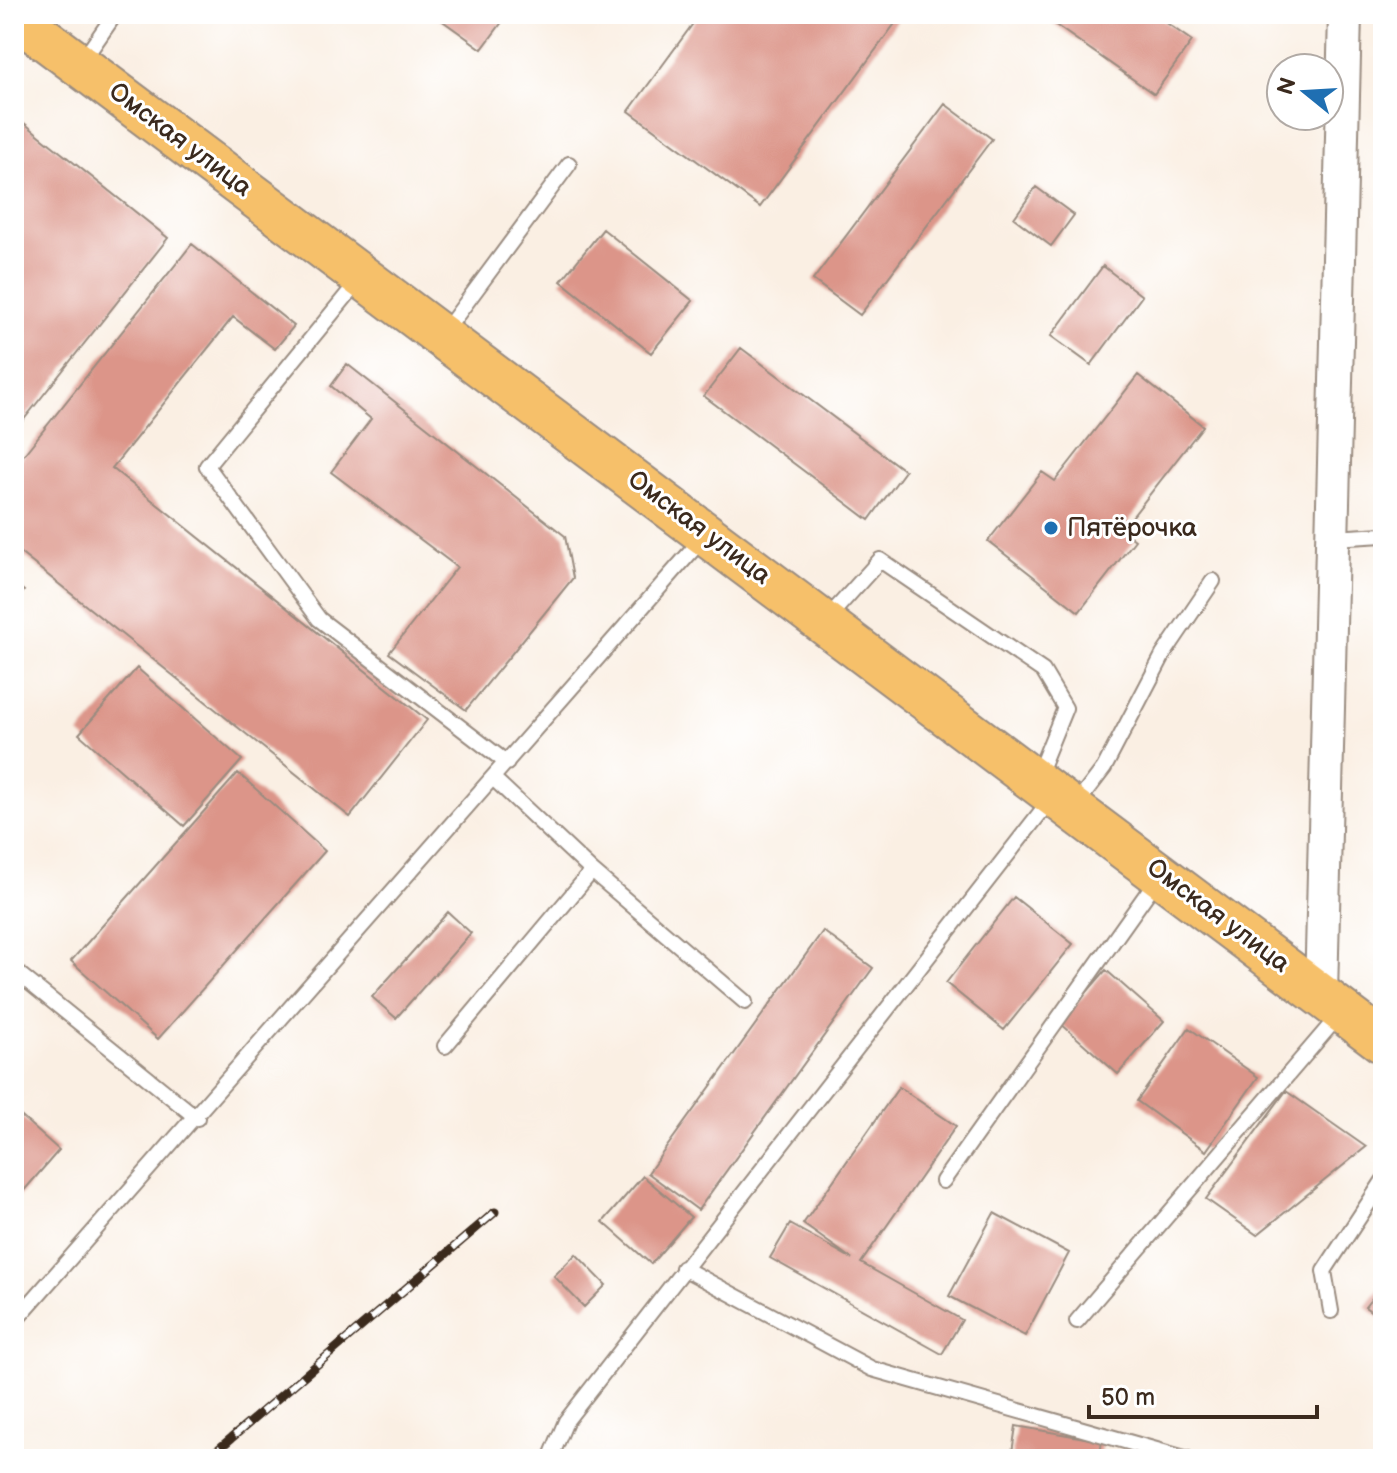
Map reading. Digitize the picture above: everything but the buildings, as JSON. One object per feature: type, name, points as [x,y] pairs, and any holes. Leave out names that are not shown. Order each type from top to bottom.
[{"type":"main road","name":"Омская улица","points":[[14,16],[1383,1042]]},
{"type":"street","points":[[1332,1002],[1332,538],[1345,14]]},
{"type":"lane","points":[[80,65],[115,14]]},
{"type":"lane","points":[[441,336],[569,164]]},
{"type":"lane","points":[[362,276],[207,466],[319,619],[507,763]]},
{"type":"lane","points":[[14,1322],[197,1118],[706,534]]},
{"type":"lane","points":[[1332,538],[1383,535]]},
{"type":"lane","points":[[824,622],[880,560],[1043,671],[1065,708],[1054,795]]},
{"type":"lane","points":[[550,1459],[566,1421],[1054,795],[1104,768],[1163,655],[1213,581]]},
{"type":"lane","points":[[493,778],[592,871],[745,1002]]},
{"type":"lane","points":[[445,1046],[592,871]]},
{"type":"lane","points":[[943,1181],[1162,874]]},
{"type":"lane","points":[[14,970],[197,1118]]},
{"type":"lane","points":[[1077,1321],[1332,1002]]},
{"type":"lane","points":[[1331,1311],[1324,1271],[1383,1181]]},
{"type":"lane","points":[[683,1268],[872,1369],[1165,1456],[1188,1459]]},
{"type":"railway","points":[[207,1459],[495,1212]]},
{"type":"place","name":"Пятёрочка","points":[[1051,528]]}]
